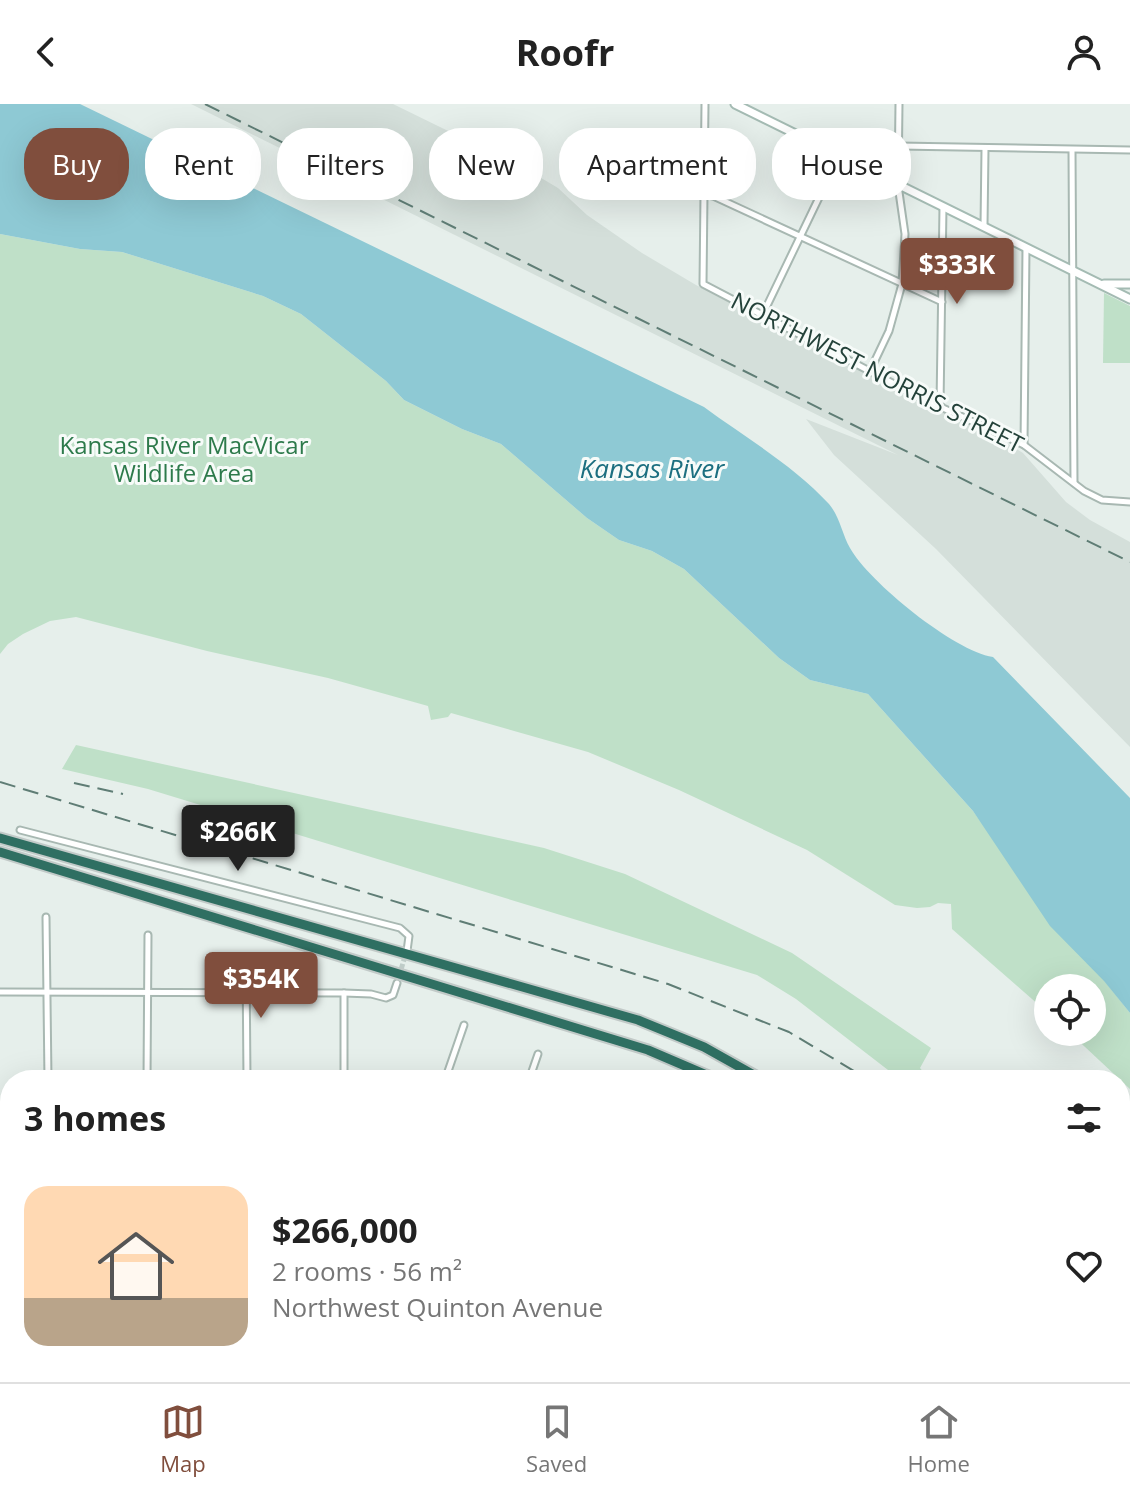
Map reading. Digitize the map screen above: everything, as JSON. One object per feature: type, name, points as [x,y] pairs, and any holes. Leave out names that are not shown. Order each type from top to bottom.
[{"type":"highway","points":[[0,838],[638,1020],[704,1047],[745,1070]]},
{"type":"highway","points":[[0,852],[648,1050],[695,1070]]},
{"type":"main road","points":[[735,104],[783,128]]},
{"type":"main road","points":[[911,191],[1130,299]]},
{"type":"main road","points":[[1101,284],[1130,284]]},
{"type":"street","points":[[705,104],[705,128]]},
{"type":"street","points":[[899,104],[899,128]]},
{"type":"street","points":[[911,146],[1130,150]]},
{"type":"street","points":[[984,227],[985,149]]},
{"type":"street","points":[[1072,150],[1074,484]]},
{"type":"street","name":"NORTHWEST NORRIS STREET","points":[[704,200],[703,280],[706,286],[870,371],[1024,445],[1074,484],[1102,500],[1130,502]]},
{"type":"street","points":[[718,200],[942,302]]},
{"type":"street","points":[[763,314],[819,200]]},
{"type":"street","points":[[870,371],[889,331],[902,284],[905,234],[900,200]]},
{"type":"street","points":[[940,405],[943,207]]},
{"type":"street","points":[[1024,445],[1026,248]]},
{"type":"street","points":[[20,830],[400,928],[409,936],[407,951]]},
{"type":"street","points":[[46,917],[48,1070]]},
{"type":"street","points":[[147,1070],[148,935]]},
{"type":"street","points":[[246,961],[247,1070]]},
{"type":"street","points":[[0,992],[344,993],[386,998],[393,995],[397,983]]},
{"type":"street","points":[[344,993],[344,1070]]},
{"type":"street","points":[[448,1070],[464,1025]]},
{"type":"street","points":[[532,1070],[538,1054]]},
{"type":"shaded area","points":[[191,104],[393,104],[442,128],[429,128],[429,200],[543,200],[543,179],[559,189],[559,200],[571,200],[642,253],[696,285],[1023,453],[1066,502],[1090,520],[1130,542],[1130,747],[936,549],[834,455],[806,419],[898,455],[384,200],[413,200],[413,128],[277,128],[277,147],[261,139],[261,128],[239,128]]},
{"type":"green space","name":"Kansas River MacVicar Wildlife Area","points":[[0,234],[80,249],[122,252],[263,296],[301,314],[386,381],[404,400],[462,429],[501,444],[587,518],[619,540],[652,551],[684,569],[779,658],[810,680],[868,694],[973,811],[1099,974],[1034,974],[1034,1001],[952,929],[951,904],[938,903],[917,908],[895,905],[807,850],[679,790],[588,752],[451,713],[448,717],[431,720],[428,706],[328,678],[76,617],[50,621],[23,634],[0,654]]},
{"type":"green space","points":[[1104,293],[1130,306],[1130,363],[1103,363]]},
{"type":"green space","points":[[76,745],[544,848],[625,874],[792,953],[931,1048],[922,1070],[888,1070],[796,999],[757,975],[148,789],[62,769]]},
{"type":"green space","name":"Kansas River MacVicar Wildlife Area","points":[[1106,983],[1130,1013],[1130,1070],[1110,1070],[1084,1046],[1106,1046]]},
{"type":"water","name":"Kansas River","points":[[0,104],[80,104],[145,136],[145,200],[261,200],[261,192],[704,407],[769,452],[815,490],[833,509],[850,548],[875,579],[936,629],[976,652],[993,657],[1130,798],[1130,1013],[1106,983],[1106,974],[1097,974],[1050,926],[973,811],[868,694],[810,680],[779,658],[684,569],[652,551],[619,540],[587,518],[501,444],[462,429],[404,400],[386,381],[301,314],[263,296],[122,252],[80,249],[0,234]]},
{"type":"tunnel","points":[[397,983],[406,953]]},
{"type":"railway","points":[[205,104],[1130,562]]},
{"type":"railway","points":[[0,782],[668,984],[789,1032],[852,1070]]},
{"type":"railway","points":[[74,783],[123,794]]}]
